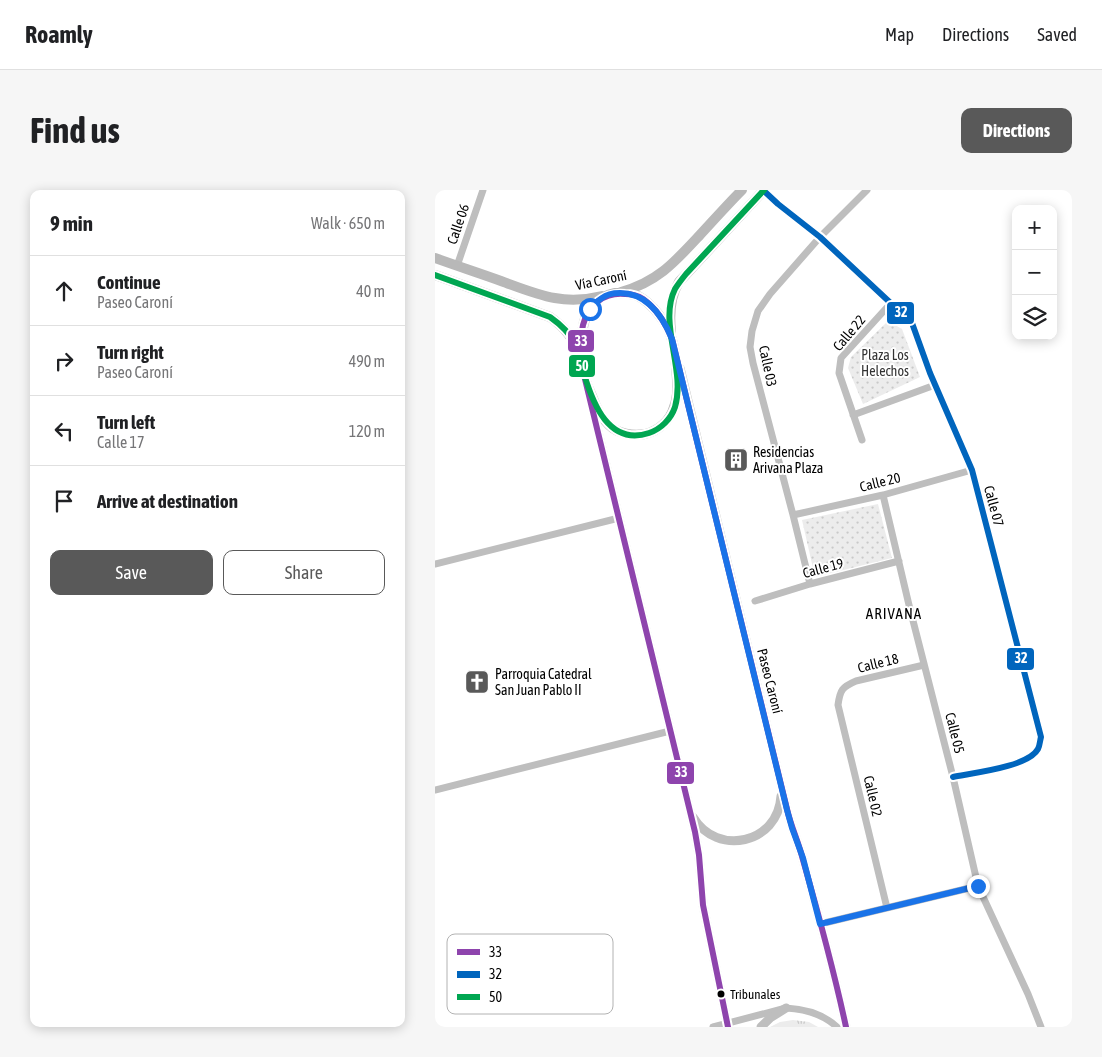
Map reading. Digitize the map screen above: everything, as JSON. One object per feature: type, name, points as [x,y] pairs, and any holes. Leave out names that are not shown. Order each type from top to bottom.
[{"type":"main road","name":"Vía Caroní","points":[[435,258],[546,297],[583,300],[609,295],[640,285],[672,265],[741,190]]},
{"type":"main road","points":[[672,339],[670,313],[672,296],[675,289],[686,274],[763,190]]},
{"type":"main road","points":[[435,275],[550,316],[560,324],[576,344],[584,375]]},
{"type":"main road","name":"Paseo Caroní","points":[[632,294],[644,300],[661,318],[672,339],[677,396],[671,416],[663,425],[648,433],[632,435],[609,426],[596,406],[584,375],[581,344],[583,325],[590,309],[602,298],[609,295],[632,294]]},
{"type":"street","name":"Calle 06","points":[[457,266],[483,190]]},
{"type":"street","name":"Calle 07","points":[[763,190],[821,237],[912,323],[935,385],[972,470],[1041,737],[1038,749],[1031,757],[1016,764],[953,778]]},
{"type":"street","name":"Calle 03","points":[[810,584],[753,363],[750,347],[752,331],[758,311],[770,294],[821,237],[867,190]]},
{"type":"street","name":"Calle 22","points":[[862,440],[839,373],[841,358],[891,303]]},
{"type":"street","name":"Paseo Caroní","points":[[672,339],[782,789],[792,828],[803,858],[837,985],[846,1027]]},
{"type":"street","name":"Paseo Caroní","points":[[584,375],[695,832],[703,905],[728,1025]]},
{"type":"street","points":[[853,415],[935,385]]},
{"type":"street","name":"Calle 20","points":[[793,515],[883,495],[972,470]]},
{"type":"street","name":"Calle 05","points":[[883,495],[978,886],[1028,994],[1041,1027]]},
{"type":"street","points":[[435,564],[619,518]]},
{"type":"street","name":"Calle 19","points":[[755,601],[810,584],[899,561]]},
{"type":"street","name":"Calle 18","points":[[841,690],[846,685],[856,681],[924,665]]},
{"type":"street","name":"Calle 02","points":[[841,690],[838,705],[887,908]]},
{"type":"street","points":[[435,790],[671,731]]},
{"type":"street","points":[[689,807],[699,825],[712,836],[729,841],[748,839],[763,831],[776,817],[780,809],[782,789]]},
{"type":"street","points":[[820,924],[978,886]]},
{"type":"street","points":[[761,1027],[770,1018],[786,1008]]},
{"type":"street","points":[[713,1027],[728,1025],[786,1008],[803,1010],[821,1016],[837,1027]]},
{"type":"green space","name":"Plaza Los Helechos","points":[[888,321],[902,329],[920,377],[863,404],[848,368],[851,357]]},
{"type":"green space","points":[[878,504],[892,558],[815,577],[802,520]]},
{"type":"green space","points":[[793,1020],[809,1022],[818,1027],[770,1027],[780,1022]]},
{"type":"transit line","name":"32","points":[[763,190],[820,237],[912,323],[930,373],[972,470],[1041,737],[1038,749],[1023,760],[1012,765],[953,777]]},
{"type":"transit line","name":"50","points":[[435,275],[550,317],[574,341],[592,398],[605,420],[613,428],[623,433],[635,435],[649,433],[665,423],[675,407],[677,378],[669,317],[675,289],[686,274],[764,190]]},
{"type":"transit line","name":"33","points":[[728,1027],[703,905],[695,832],[584,375],[581,344],[585,318],[598,301],[610,295],[628,294],[641,298],[653,307],[672,339],[789,816],[820,923],[846,1027]]},
{"type":"place","name":"Residencias Arivana Plaza","points":[[736,460]]},
{"type":"place","name":"Parroquia Catedral San Juan Pablo II","points":[[477,682]]},
{"type":"place","name":"Tribunales","points":[[721,994]]},
{"type":"district","name":"ARIVANA","points":[[894,614]]},
{"type":"route","points":[[590,309],[602,298],[609,295],[623,293],[639,296],[661,318],[672,339],[787,810],[803,858],[820,924],[978,886]]}]
